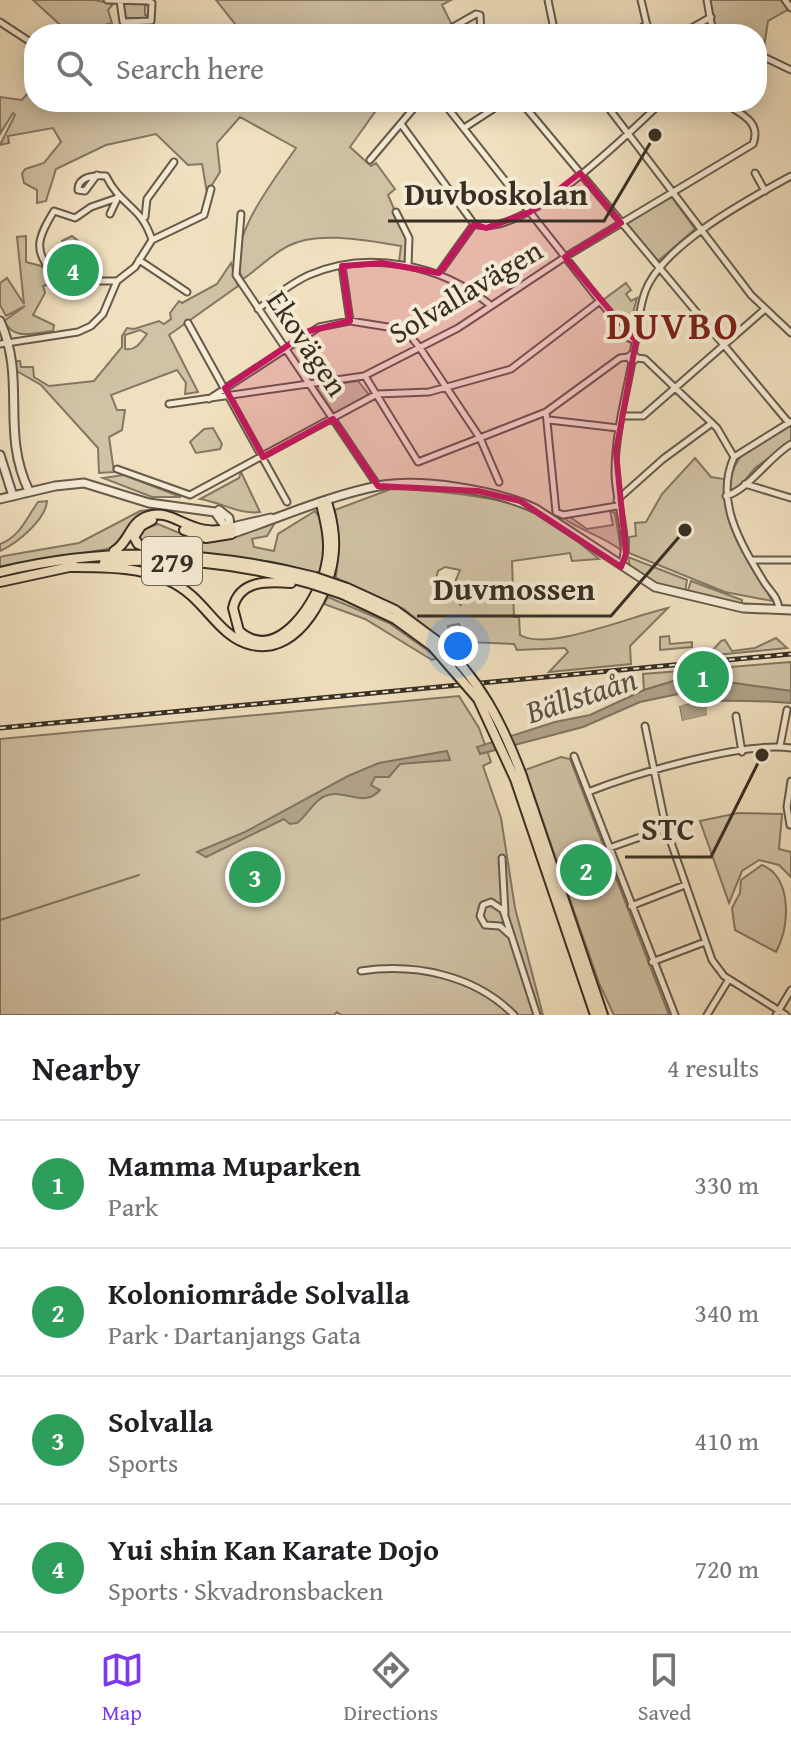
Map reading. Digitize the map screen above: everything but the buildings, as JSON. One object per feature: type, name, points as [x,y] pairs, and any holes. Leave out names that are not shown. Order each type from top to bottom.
[{"type":"main road","points":[[70,567],[125,569],[160,577],[193,597],[235,639],[256,646],[272,645],[287,639],[305,622],[327,583],[334,546],[324,503]]},
{"type":"main road","points":[[314,581],[265,582],[245,588],[234,602],[237,626],[248,637],[271,639],[289,629],[308,608],[327,562],[324,503]]},
{"type":"main road","points":[[108,554],[121,547],[135,524],[148,516],[165,516],[203,531],[229,530]]},
{"type":"main road","points":[[161,552],[141,547],[135,541],[135,533],[145,522],[162,520],[206,538],[229,530]]},
{"type":"main road","name":"279","points":[[0,572],[54,560],[108,554],[161,552],[245,560],[345,591],[435,644],[465,669],[488,702],[594,990],[606,1015]]},
{"type":"main road","name":"279","points":[[0,582],[70,567],[188,561],[314,581]]},
{"type":"main road","name":"279","points":[[518,778],[595,1015]]},
{"type":"street","points":[[107,0],[148,1],[152,3],[151,21],[123,22],[120,1]]},
{"type":"street","points":[[548,0],[553,24]]},
{"type":"street","points":[[641,0],[647,24]]},
{"type":"street","points":[[707,0],[712,24]]},
{"type":"street","points":[[785,0],[791,8]]},
{"type":"street","points":[[462,24],[480,15],[480,24]]},
{"type":"street","points":[[699,24],[711,17]]},
{"type":"street","points":[[0,22],[24,38]]},
{"type":"street","points":[[767,58],[791,70]]},
{"type":"street","points":[[370,160],[411,112]]},
{"type":"street","points":[[451,112],[629,338],[636,341]]},
{"type":"street","points":[[464,128],[489,112]]},
{"type":"street","points":[[529,112],[722,347],[790,423],[734,457],[726,478],[729,514],[752,560],[778,599],[779,611]]},
{"type":"street","points":[[612,112],[764,310],[791,333]]},
{"type":"street","points":[[401,124],[474,224],[486,228],[530,212],[651,112]]},
{"type":"street","name":"Solvallavägen","points":[[169,404],[364,376],[420,348],[458,328],[489,304],[743,150],[755,138],[750,120],[738,112]]},
{"type":"street","points":[[152,240],[145,217],[147,199],[174,162]]},
{"type":"street","points":[[755,173],[765,191]]},
{"type":"street","points":[[97,175],[106,176],[117,198],[145,217]]},
{"type":"street","points":[[621,567],[626,554],[617,503],[618,428],[646,289],[658,269],[701,232],[791,176]]},
{"type":"street","points":[[4,343],[85,329],[103,314],[117,281],[139,260],[152,240],[204,215],[211,189]]},
{"type":"street","points":[[110,214],[117,198]]},
{"type":"street","points":[[117,198],[91,207],[75,218],[54,211],[42,232],[40,253],[42,263],[54,274],[84,274],[99,281],[117,281]]},
{"type":"street","points":[[396,212],[409,238],[408,266]]},
{"type":"street","name":"Ekovägen","points":[[241,214],[235,270],[378,486]]},
{"type":"street","points":[[439,273],[474,224]]},
{"type":"street","points":[[139,260],[187,292]]},
{"type":"street","points":[[258,309],[305,277],[342,266],[371,263],[408,266],[439,273],[464,283],[489,304]]},
{"type":"street","points":[[342,266],[350,321]]},
{"type":"street","points":[[117,469],[190,495],[377,394],[446,388],[511,369],[600,301]]},
{"type":"street","points":[[621,416],[643,416],[764,310]]},
{"type":"street","points":[[0,321],[4,343],[8,446],[16,472],[29,491]]},
{"type":"street","points":[[208,400],[284,347],[319,327],[350,321],[404,331],[420,348],[480,438],[499,482]]},
{"type":"street","points":[[188,323],[287,502]]},
{"type":"street","points":[[364,376],[418,462],[546,412],[620,358],[645,359],[712,423],[734,457]]},
{"type":"street","points":[[546,412],[549,420],[550,468],[558,514],[617,503],[663,459],[712,423]]},
{"type":"street","points":[[549,420],[618,428]]},
{"type":"street","points":[[726,496],[737,493],[761,466],[791,444]]},
{"type":"street","points":[[0,455],[13,496]]},
{"type":"street","points":[[0,499],[29,491],[84,483],[149,503],[215,508],[229,518],[229,530],[378,486],[405,484],[478,491],[520,501],[555,520],[655,587],[685,597],[743,608],[791,610]]},
{"type":"street","points":[[745,484],[791,498]]},
{"type":"street","points":[[752,560],[791,560]]},
{"type":"street","points":[[780,746],[787,710]]},
{"type":"street","points":[[736,716],[742,752]]},
{"type":"street","points":[[645,726],[666,828],[715,966],[777,1013],[786,1015]]},
{"type":"street","points":[[588,792],[655,770],[742,752],[780,746],[791,748]]},
{"type":"street","points":[[574,756],[675,1015]]},
{"type":"street","points":[[790,825],[787,807],[791,781]]},
{"type":"street","points":[[609,848],[666,828]]},
{"type":"street","points":[[502,858],[510,935],[537,1015]]},
{"type":"street","points":[[631,906],[685,885]]},
{"type":"street","points":[[506,917],[498,905],[491,902],[479,912],[485,925],[500,926],[510,935]]},
{"type":"street","points":[[652,962],[705,942]]},
{"type":"street","points":[[361,971],[392,969],[466,980],[491,993],[514,1015]]},
{"type":"street","points":[[707,1015],[729,979]]},
{"type":"street","points":[[777,1013],[791,990]]},
{"type":"highlighted area","points":[[580,173],[621,223],[565,257],[636,341],[616,452],[626,554],[621,567],[520,501],[478,491],[378,486],[333,419],[263,457],[225,388],[309,331],[350,321],[342,266],[382,263],[439,273],[474,224],[486,228],[530,212]]},
{"type":"shaded area","points":[[33,0],[95,0],[113,4],[108,10],[112,23],[59,24]]},
{"type":"shaded area","points":[[216,0],[451,0],[442,5],[452,24],[235,24]]},
{"type":"shaded area","points":[[710,0],[782,0],[789,9],[768,21],[767,28],[767,24],[715,24]]},
{"type":"shaded area","points":[[124,4],[148,5],[145,6],[145,15],[149,15],[146,18],[124,18]]},
{"type":"shaded area","points":[[0,97],[22,100],[24,98],[24,112],[375,112],[350,147],[371,166],[376,163],[395,189],[388,195],[407,239],[406,263],[399,262],[401,246],[344,238],[314,239],[282,249],[243,279],[238,265],[245,230],[265,193],[296,148],[240,117],[217,143],[220,172],[207,193],[202,164],[188,165],[156,134],[106,145],[56,169],[46,201],[37,203],[37,190],[24,183],[22,174],[25,169],[44,163],[61,142],[53,128],[8,136],[9,143],[0,145],[15,115],[13,113],[0,134]]},
{"type":"shaded area","points":[[671,196],[695,229],[657,262],[626,223]]},
{"type":"shaded area","points":[[26,236],[26,262],[41,266],[60,281],[43,286],[45,293],[33,315],[54,325],[53,331],[19,333],[4,321],[25,306],[6,316],[0,305],[0,283],[7,278],[24,304],[17,237]]},
{"type":"shaded area","points":[[72,236],[86,247],[65,249],[62,241]]},
{"type":"shaded area","points":[[231,263],[238,286],[169,335],[198,392],[185,394],[186,383],[177,370],[111,395],[117,410],[125,410],[122,430],[109,437],[114,472],[99,473],[98,448],[41,385],[15,370],[15,361],[20,361],[21,367],[33,367],[34,377],[49,386],[94,381],[122,347],[122,336],[127,328],[134,329],[159,321],[164,324],[171,319],[170,313],[179,301],[182,303],[217,284]],"holes":[[[140,330],[147,334],[135,347],[125,349],[125,335]]]},
{"type":"shaded area","points":[[626,283],[631,290],[626,294],[631,301],[637,298],[628,331],[603,300]]},
{"type":"shaded area","points":[[358,381],[370,396],[335,415],[316,387]]},
{"type":"shaded area","points":[[791,425],[791,442],[755,468],[737,490],[731,490],[728,487],[732,473],[749,447]]},
{"type":"shaded area","points":[[213,428],[222,444],[220,449],[196,453],[190,442],[204,429]]},
{"type":"shaded area","points":[[695,458],[711,477],[724,479],[728,518],[772,601],[725,592],[629,553],[629,537],[636,536],[635,523],[646,522],[662,494]]},
{"type":"shaded area","points":[[241,472],[260,512],[245,512],[200,499],[239,478]]},
{"type":"shaded area","points":[[124,475],[181,497],[152,497],[103,478]]},
{"type":"shaded area","points":[[391,489],[405,489],[504,502],[533,511],[551,521],[599,559],[572,561],[570,553],[512,561],[514,617],[519,617],[520,635],[533,639],[570,636],[668,608],[630,646],[631,664],[549,672],[568,652],[565,648],[517,650],[514,644],[466,642],[459,624],[448,626],[453,649],[404,609],[336,578],[339,545],[335,510]],"holes":[[[445,567],[460,570],[455,582],[461,606],[447,588],[451,583],[449,579],[436,579],[438,571]]]},
{"type":"shaded area","points":[[47,501],[42,515],[30,530],[0,551],[0,544],[18,532],[38,502]]},
{"type":"shaded area","points":[[157,509],[211,529],[158,513],[112,548],[0,568],[0,557],[79,543],[140,511]]},
{"type":"shaded area","points":[[315,511],[324,533],[321,574],[273,562],[152,546],[138,538],[141,530],[158,524],[196,540],[214,542],[276,521],[267,536],[252,539],[254,547],[274,551],[278,534]]},
{"type":"shaded area","points":[[610,511],[615,513],[621,550],[562,517],[570,517],[587,529],[613,525]]},
{"type":"shaded area","points":[[628,557],[687,580],[685,592],[655,583],[630,567]]},
{"type":"shaded area","points":[[691,581],[742,600],[742,604],[687,593]]},
{"type":"shaded area","points":[[328,597],[389,623],[438,658],[432,660],[365,619],[324,604]]},
{"type":"shaded area","points":[[669,636],[670,644],[692,642],[692,647],[660,650],[660,637]]},
{"type":"shaded area","points":[[776,638],[787,648],[696,657],[711,652],[725,640],[732,651],[755,648]]},
{"type":"shaded area","points":[[791,662],[791,691],[677,680],[644,690],[643,674]]},
{"type":"shaded area","points":[[707,679],[791,691],[791,703],[708,701],[708,715],[682,722],[679,705],[689,703],[687,693],[683,693],[640,702],[583,727],[480,754],[477,747],[555,722],[590,715],[644,690],[677,680]]},
{"type":"shaded area","points":[[459,696],[479,728],[491,762],[483,766],[501,818],[515,908],[543,1015],[341,1015],[337,1012],[334,1015],[0,1015],[0,739]]},
{"type":"shaded area","points":[[447,751],[450,760],[400,764],[389,777],[375,777],[371,785],[380,790],[367,798],[340,794],[325,796],[297,823],[290,824],[284,819],[206,857],[197,852],[245,832],[348,776],[379,763]]},
{"type":"shaded area","points":[[561,757],[570,759],[669,1015],[614,1015],[599,983],[525,770]]},
{"type":"shaded area","points":[[738,813],[782,814],[779,849],[791,852],[791,877],[779,865],[759,860],[742,871],[729,903],[700,821]]},
{"type":"shaded area","points":[[762,865],[779,880],[786,902],[784,928],[776,952],[735,930],[732,908],[740,893],[741,880]]},
{"type":"pier","points":[[683,693],[687,693],[690,703],[679,706],[682,721],[707,715],[707,701],[714,700],[710,705],[711,718],[681,725],[677,703],[685,700]]},
{"type":"waterway","name":"Bällstaån","points":[[0,920],[139,875]]},
{"type":"railway","points":[[0,728],[791,654]]},
{"type":"place","name":"Duvboskolan","points":[[655,135]]},
{"type":"place","name":"Yui shin Kan Karate Dojo","points":[[73,270]]},
{"type":"place","name":"Duvmossen","points":[[685,530]]},
{"type":"place","name":"Mamma Muparken","points":[[703,677]]},
{"type":"place","name":"STC","points":[[762,755]]},
{"type":"place","name":"Koloniområde Solvalla","points":[[586,870]]},
{"type":"place","name":"Solvalla","points":[[255,877]]},
{"type":"district","name":"DUVBO","points":[[673,325]]}]
